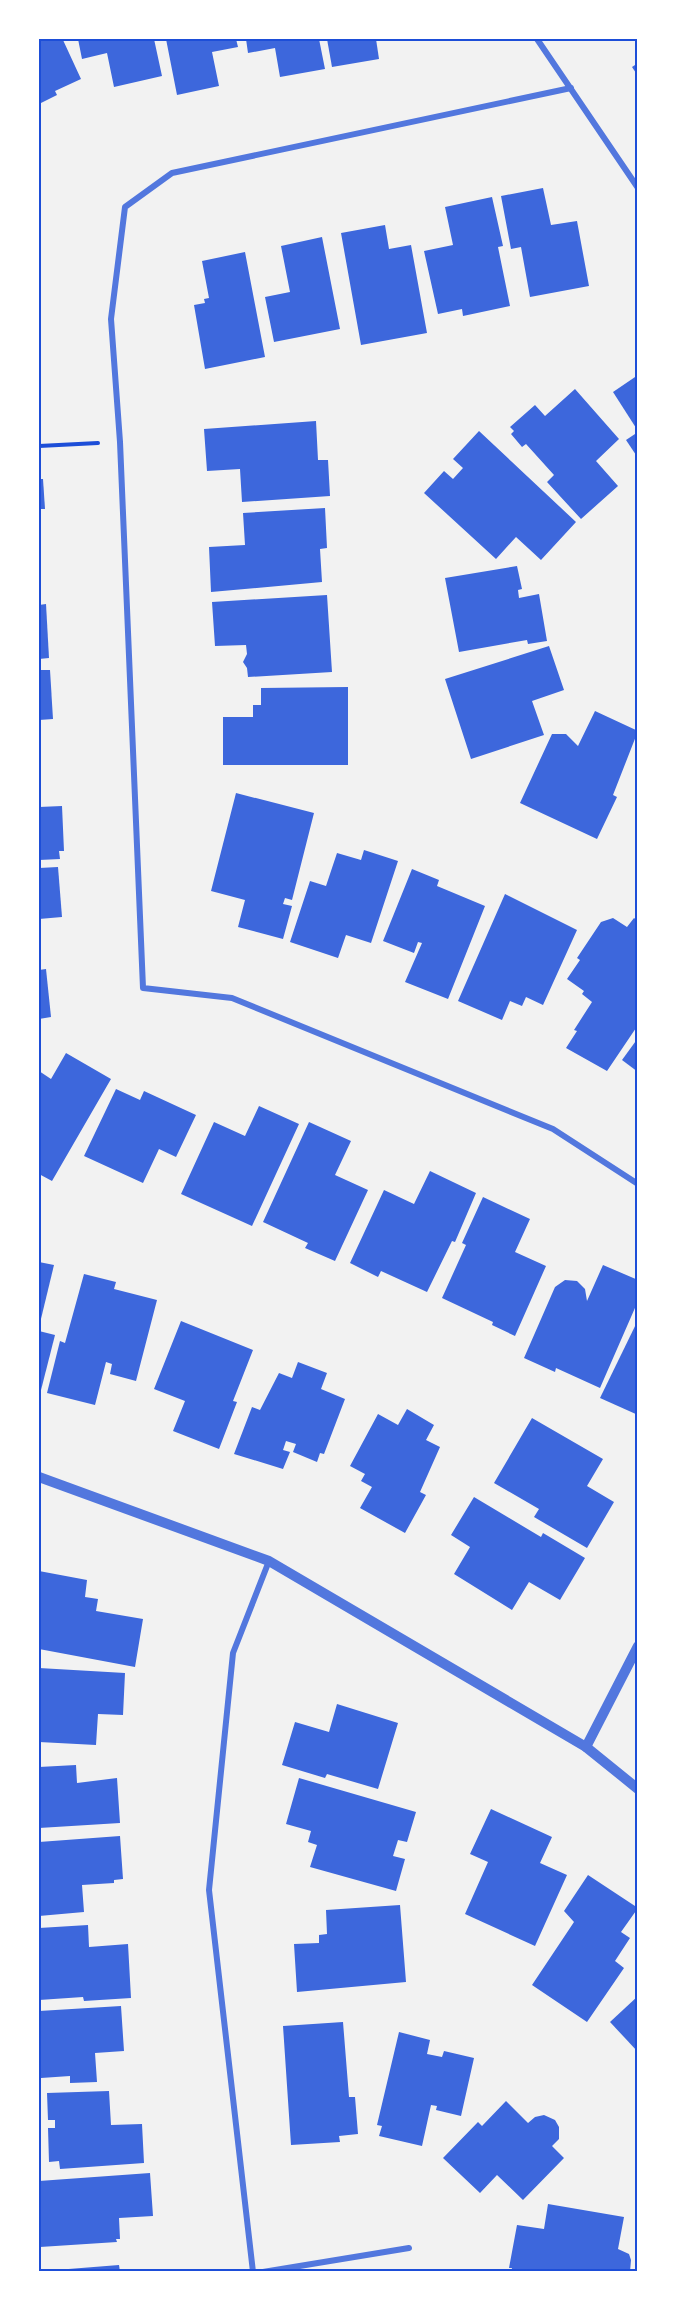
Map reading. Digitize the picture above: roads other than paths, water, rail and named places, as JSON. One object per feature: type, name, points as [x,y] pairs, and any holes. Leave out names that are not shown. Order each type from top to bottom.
[{"type":"street","points":[[537,39],[638,188]]},
{"type":"street","points":[[571,88],[172,173],[124,207],[111,319],[120,442],[143,988],[232,998],[554,1129],[638,1184]]},
{"type":"street","points":[[39,1477],[269,1562],[586,1747],[638,1789]]},
{"type":"street","points":[[253,2272],[208,1890],[234,1653],[269,1562]]},
{"type":"street","points":[[586,1747],[638,1646]]},
{"type":"street","points":[[263,2272],[410,2248]]}]
